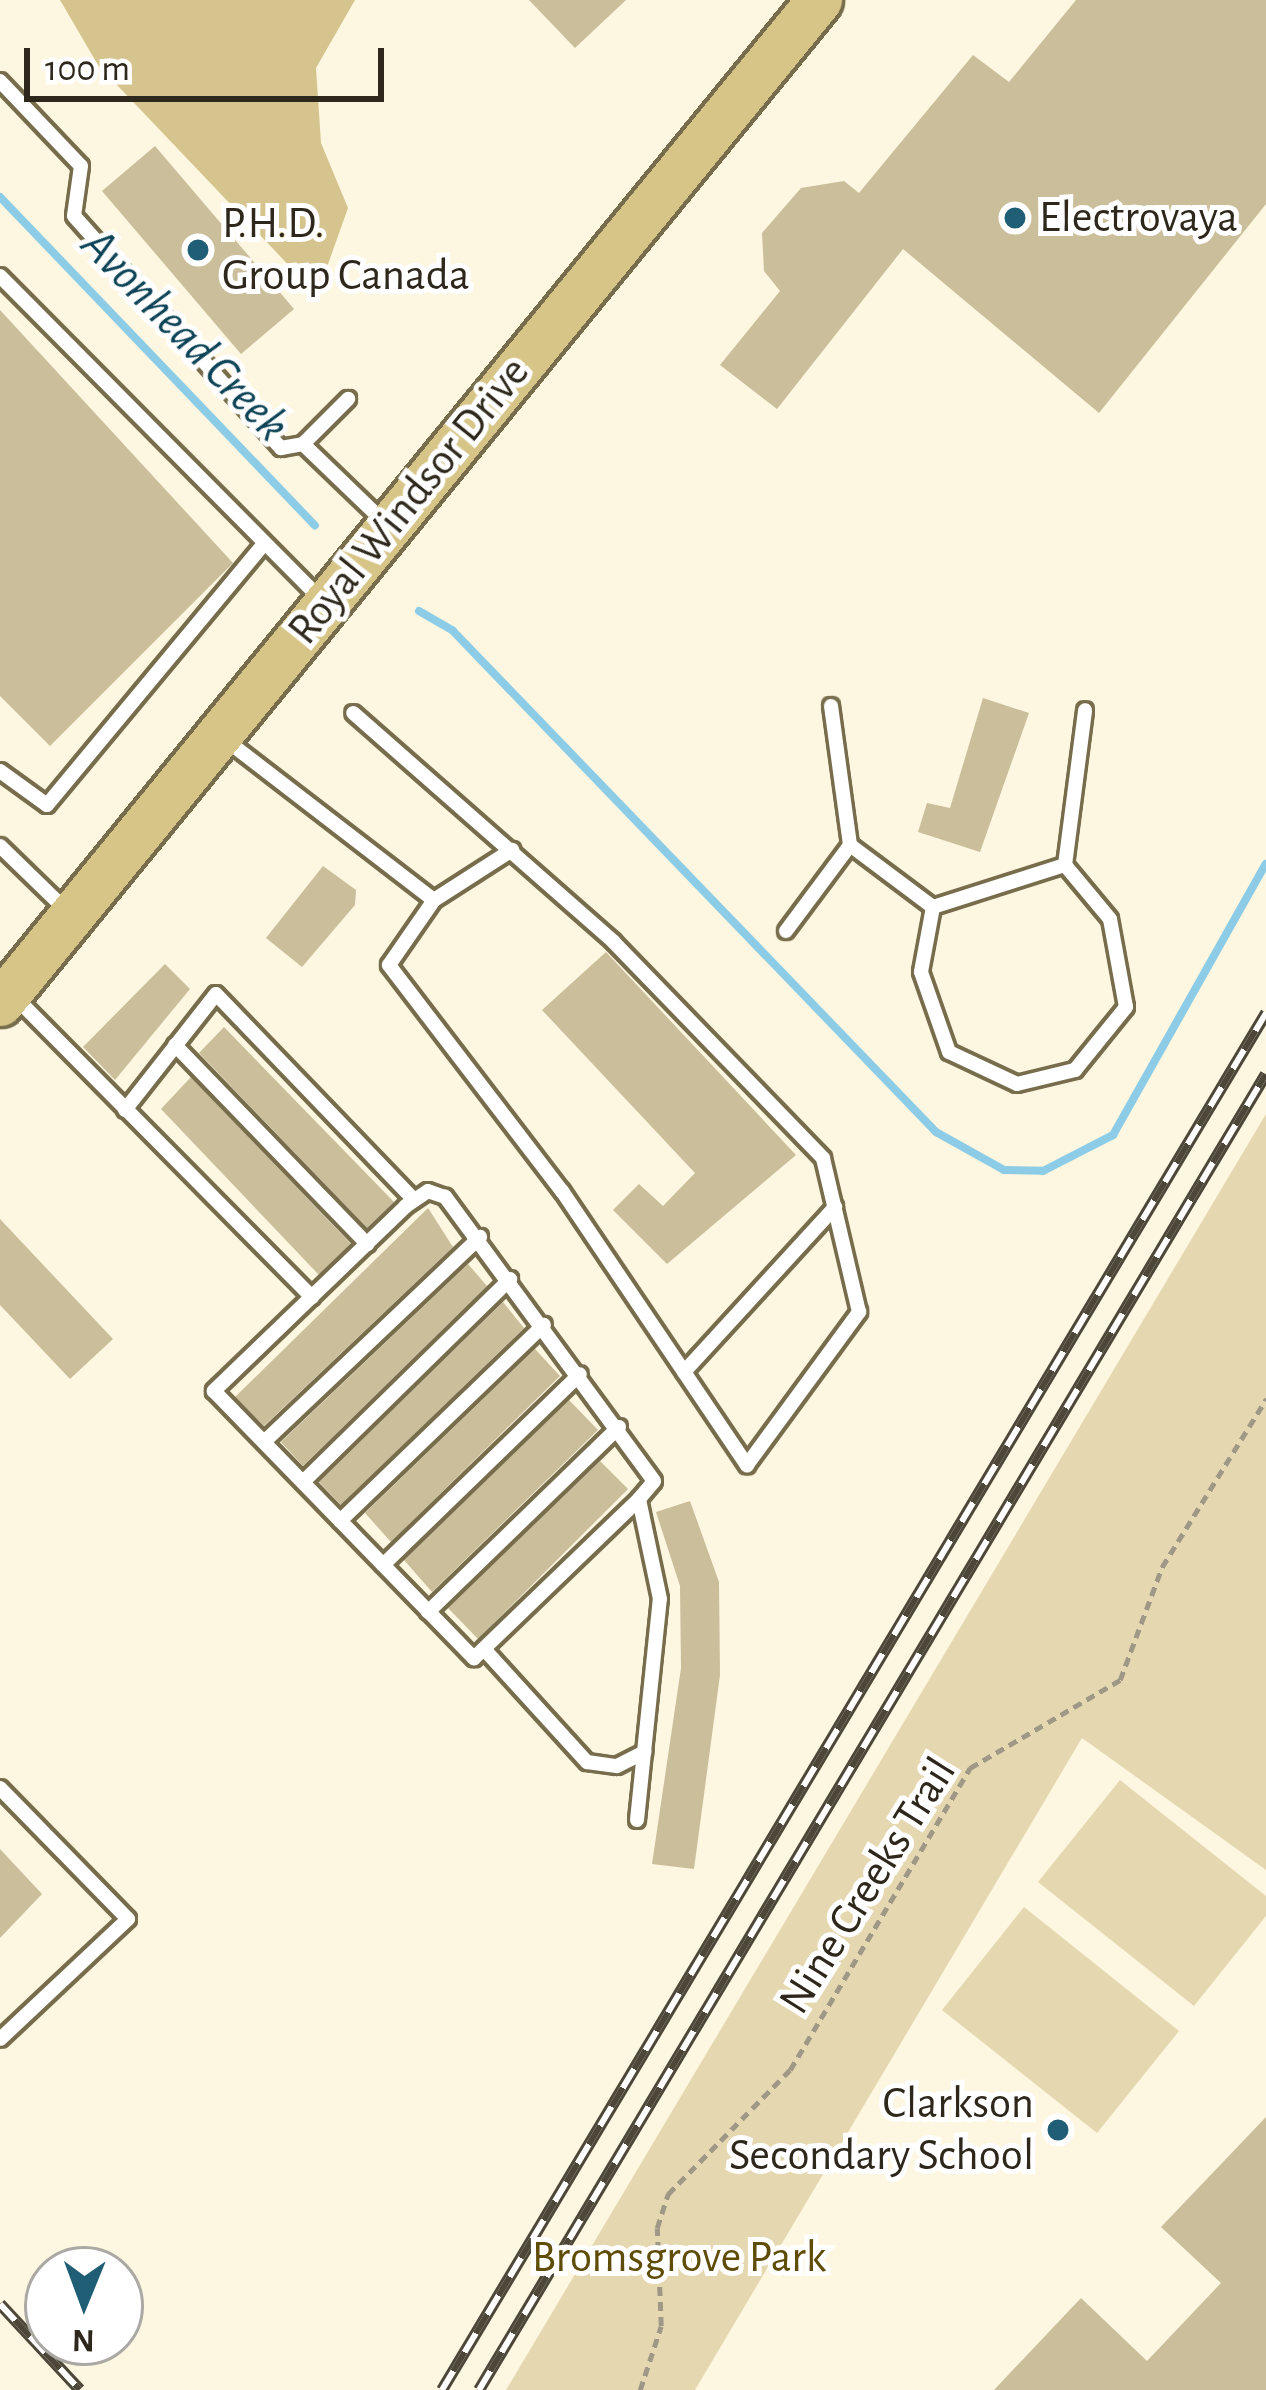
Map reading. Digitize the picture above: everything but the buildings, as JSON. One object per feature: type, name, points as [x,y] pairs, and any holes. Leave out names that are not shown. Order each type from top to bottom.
[{"type":"main road","name":"Royal Windsor Drive","points":[[5,997],[819,0]]},
{"type":"lane","points":[[0,81],[81,166],[74,216],[281,448],[304,444],[348,399]]},
{"type":"lane","points":[[0,276],[325,603]]},
{"type":"lane","points":[[304,444],[389,526]]},
{"type":"lane","points":[[0,771],[46,805],[264,544]]},
{"type":"lane","points":[[785,931],[850,844],[831,706]]},
{"type":"lane","points":[[932,907],[921,972],[949,1052],[1017,1084],[1075,1070],[1126,1007],[1110,920],[1065,865],[1085,710]]},
{"type":"lane","points":[[353,713],[512,850],[823,1158],[859,1312],[747,1466],[389,965],[434,900],[512,850]]},
{"type":"lane","points":[[219,734],[434,900]]},
{"type":"lane","points":[[850,844],[932,907]]},
{"type":"lane","points":[[0,846],[72,915]]},
{"type":"lane","points":[[932,907],[1065,865]]},
{"type":"lane","points":[[125,1110],[216,994],[414,1200]]},
{"type":"lane","points":[[5,997],[312,1297]]},
{"type":"lane","points":[[175,1046],[367,1244]]},
{"type":"lane","points":[[437,1192],[480,1237],[654,1481],[474,1658],[214,1391],[414,1200],[437,1192]]},
{"type":"lane","points":[[684,1372],[835,1208]]},
{"type":"lane","points":[[264,1442],[480,1237]]},
{"type":"lane","points":[[303,1482],[510,1279]]},
{"type":"lane","points":[[340,1521],[544,1325]]},
{"type":"lane","points":[[383,1565],[580,1374]]},
{"type":"lane","points":[[428,1612],[619,1427]]},
{"type":"lane","points":[[637,1820],[660,1599],[639,1499]]},
{"type":"lane","points":[[484,1649],[587,1762],[617,1766],[645,1752]]},
{"type":"lane","points":[[0,1788],[128,1919],[0,2039]]},
{"type":"path","name":"Nine Creeks Trail","points":[[640,2390],[661,2326],[657,2228],[668,2194],[790,2070],[970,1768],[1120,1680],[1162,1567],[1266,1399]]},
{"type":"green space","name":"Bromsgrove Park","points":[[1266,1114],[1266,1870],[1082,1738],[695,2390],[506,2390]]},
{"type":"green space","points":[[1120,1780],[1266,1896],[1266,1916],[1194,2006],[1038,1882]]},
{"type":"green space","points":[[1024,1907],[1179,2031],[1097,2133],[942,2010]]},
{"type":"shaded area","points":[[60,0],[355,0],[316,68],[321,143],[348,208],[317,295],[98,65]]},
{"type":"waterway","name":"Avonhead Creek","points":[[0,197],[315,526]]},
{"type":"waterway","points":[[419,611],[453,631],[936,1132],[1004,1170],[1043,1171],[1113,1135],[1266,864]]},
{"type":"railway","points":[[442,2390],[1266,1013]]},
{"type":"railway","points":[[479,2390],[1266,1074]]},
{"type":"railway","points":[[0,2304],[80,2390]]},
{"type":"place","name":"Electrovaya","points":[[1015,218]]},
{"type":"place","name":"P.H.D. Group Canada","points":[[198,250]]},
{"type":"place","name":"Clarkson Secondary School","points":[[1058,2130]]}]
